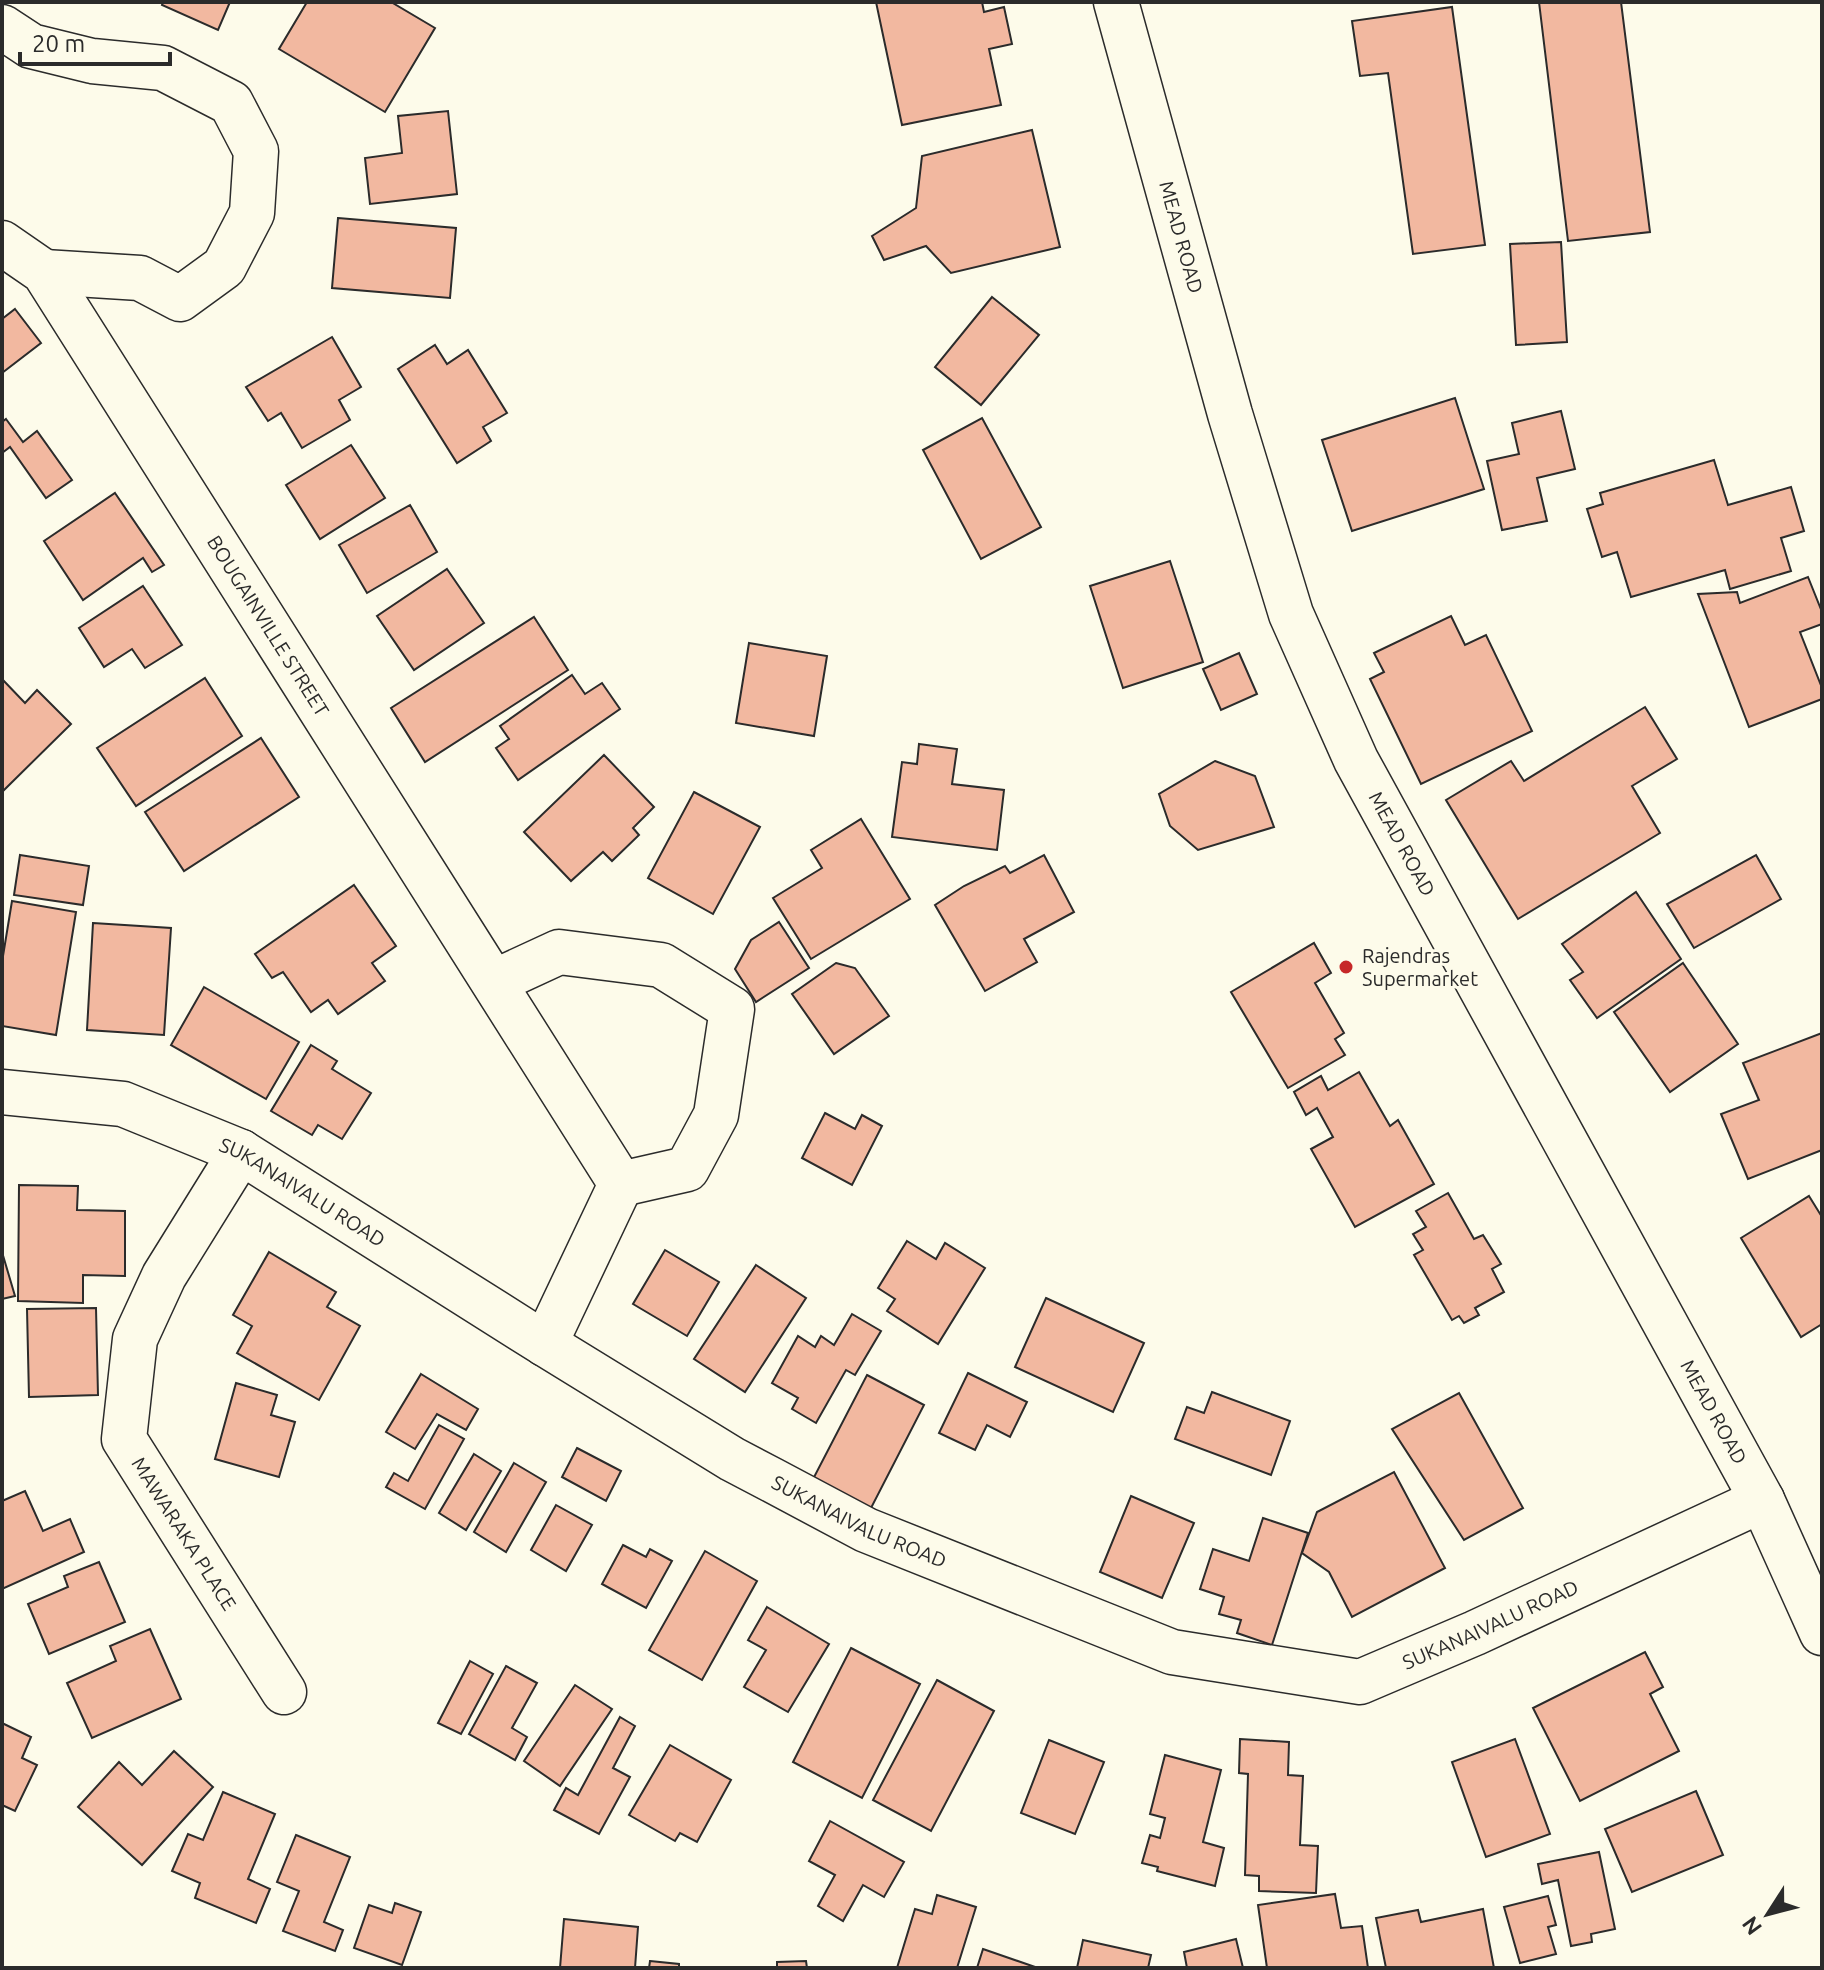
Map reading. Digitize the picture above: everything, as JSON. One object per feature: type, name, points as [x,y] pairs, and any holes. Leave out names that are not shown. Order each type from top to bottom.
[{"type":"main road","name":"MEAD ROAD","points":[[1116,2],[1230,414],[1291,614],[1356,760],[1762,1500],[1822,1633]]},
{"type":"main road","points":[[2,27],[31,46],[92,61],[163,68],[231,103],[256,151],[252,213],[224,267],[180,299],[140,278],[44,272]]},
{"type":"main road","name":"BOUGAINVILLE STREET","points":[[2,243],[44,272],[621,1184]]},
{"type":"main road","points":[[494,982],[559,952],[661,965],[732,1009],[716,1115],[687,1169],[621,1184],[545,1344]]},
{"type":"main road","name":"SUKANAIVALU ROAD","points":[[2,1092],[123,1104],[241,1152],[732,1459],[866,1530],[1172,1652],[1360,1682],[1475,1633],[1762,1500]]},
{"type":"main road","name":"MAWARAKA PLACE","points":[[241,1152],[164,1276],[135,1339],[124,1439],[284,1692]]},
{"type":"building","points":[[163,2],[230,2],[218,30],[162,5]]},
{"type":"building","points":[[307,2],[391,2],[435,28],[385,112],[279,49]]},
{"type":"building","points":[[876,2],[982,2],[984,12],[1004,7],[1012,44],[989,49],[1001,105],[902,125]]},
{"type":"building","points":[[1539,2],[1621,2],[1650,232],[1568,241]]},
{"type":"building","points":[[1452,7],[1485,245],[1413,254],[1388,73],[1360,76],[1352,21]]},
{"type":"building","points":[[448,111],[457,194],[370,204],[365,158],[402,153],[398,116]]},
{"type":"building","points":[[1032,130],[1060,247],[951,273],[926,246],[884,260],[872,236],[916,208],[922,156]]},
{"type":"building","points":[[338,218],[456,228],[450,298],[332,288]]},
{"type":"building","points":[[1561,242],[1567,342],[1516,345],[1510,244]]},
{"type":"building","points":[[992,297],[1039,335],[981,405],[935,367]]},
{"type":"building","points":[[15,309],[41,343],[2,373],[2,319]]},
{"type":"building","points":[[332,337],[361,387],[339,400],[350,420],[302,448],[281,413],[268,421],[246,387]]},
{"type":"building","points":[[435,345],[447,364],[468,350],[507,413],[483,427],[491,441],[457,463],[398,369]]},
{"type":"building","points":[[1455,398],[1484,489],[1352,531],[1322,440]]},
{"type":"building","points":[[1561,411],[1575,469],[1537,478],[1547,521],[1502,530],[1487,461],[1519,454],[1512,423]]},
{"type":"building","points":[[982,418],[1041,527],[981,559],[923,450]]},
{"type":"building","points":[[6,419],[23,442],[37,431],[72,480],[46,498],[10,447],[2,453],[2,422]]},
{"type":"building","points":[[351,445],[385,498],[320,539],[286,485]]},
{"type":"building","points":[[1714,460],[1728,505],[1791,487],[1804,531],[1781,538],[1791,571],[1730,589],[1725,570],[1631,597],[1617,552],[1602,557],[1587,509],[1603,504],[1600,493]]},
{"type":"building","points":[[115,493],[164,565],[152,572],[143,558],[83,600],[44,541]]},
{"type":"building","points":[[410,505],[437,552],[367,593],[339,545]]},
{"type":"building","points":[[1170,561],[1203,662],[1123,688],[1090,586]]},
{"type":"building","points":[[447,569],[484,623],[414,670],[377,616]]},
{"type":"building","points":[[1808,577],[1822,612],[1822,624],[1800,632],[1822,688],[1822,699],[1749,727],[1698,594],[1737,592],[1740,603]]},
{"type":"building","points":[[143,586],[182,645],[145,668],[132,649],[104,667],[79,628]]},
{"type":"building","points":[[1451,616],[1465,645],[1486,635],[1532,731],[1421,784],[1370,679],[1384,672],[1374,653]]},
{"type":"building","points":[[534,617],[568,670],[425,762],[391,708]]},
{"type":"building","points":[[749,643],[827,656],[814,736],[736,723]]},
{"type":"building","points":[[1239,653],[1257,694],[1221,710],[1203,669]]},
{"type":"building","points":[[572,675],[585,694],[602,683],[620,709],[518,780],[496,748],[509,739],[500,726]]},
{"type":"building","points":[[205,678],[242,736],[136,806],[97,748]]},
{"type":"building","points":[[2,679],[25,703],[37,690],[71,724],[2,792]]},
{"type":"building","points":[[1645,707],[1677,759],[1632,786],[1660,833],[1518,919],[1446,800],[1511,761],[1524,781]]},
{"type":"building","points":[[261,738],[299,797],[184,871],[145,812]]},
{"type":"building","points":[[919,744],[957,749],[952,784],[1004,790],[997,850],[892,837],[902,762],[917,764]]},
{"type":"building","points":[[604,755],[654,807],[633,828],[639,835],[612,861],[603,852],[571,881],[524,832]]},
{"type":"building","points":[[1215,761],[1255,776],[1274,827],[1198,850],[1170,826],[1159,794]]},
{"type":"building","points":[[694,792],[760,827],[713,914],[648,878]]},
{"type":"building","points":[[861,819],[910,899],[811,959],[773,898],[822,868],[811,850]]},
{"type":"building","points":[[20,855],[89,866],[83,905],[14,895]]},
{"type":"building","points":[[1044,855],[1074,912],[1024,939],[1037,962],[985,991],[935,905],[964,886],[1005,866],[1010,873]]},
{"type":"building","points":[[1756,855],[1781,899],[1694,948],[1667,904]]},
{"type":"building","points":[[354,885],[396,946],[372,963],[385,981],[338,1014],[328,1000],[311,1012],[283,972],[272,978],[255,954]]},
{"type":"building","points":[[1636,892],[1681,959],[1597,1018],[1570,980],[1583,972],[1562,944]]},
{"type":"building","points":[[12,901],[76,912],[56,1035],[2,1026],[2,962]]},
{"type":"building","points":[[779,922],[809,968],[756,1002],[735,969],[751,940]]},
{"type":"building","points":[[93,923],[171,928],[164,1035],[87,1030]]},
{"type":"building","points":[[1314,943],[1331,973],[1315,983],[1344,1033],[1335,1039],[1345,1055],[1288,1088],[1231,992]]},
{"type":"building","points":[[836,963],[855,968],[889,1016],[834,1054],[792,994]]},
{"type":"building","points":[[1683,963],[1738,1044],[1670,1092],[1614,1012]]},
{"type":"building","points":[[204,987],[299,1042],[266,1099],[171,1045]]},
{"type":"building","points":[[1822,1033],[1822,1150],[1748,1179],[1721,1114],[1759,1100],[1743,1063]]},
{"type":"building","points":[[311,1045],[337,1061],[332,1069],[371,1093],[342,1139],[318,1125],[312,1135],[271,1111]]},
{"type":"building","points":[[1359,1072],[1390,1126],[1398,1120],[1434,1184],[1355,1227],[1311,1149],[1333,1137],[1317,1108],[1306,1115],[1294,1092],[1321,1076],[1328,1090]]},
{"type":"building","points":[[825,1113],[855,1129],[862,1115],[882,1126],[852,1185],[802,1158]]},
{"type":"building","points":[[19,1185],[78,1186],[77,1210],[125,1211],[125,1276],[83,1275],[83,1303],[18,1301]]},
{"type":"building","points":[[1448,1193],[1474,1239],[1483,1235],[1501,1264],[1492,1269],[1504,1292],[1475,1308],[1479,1315],[1464,1323],[1459,1316],[1452,1320],[1414,1255],[1423,1250],[1413,1234],[1426,1227],[1416,1211]]},
{"type":"building","points":[[1809,1196],[1822,1217],[1822,1324],[1801,1337],[1741,1238]]},
{"type":"building","points":[[907,1241],[936,1259],[945,1243],[985,1268],[938,1344],[887,1311],[895,1299],[878,1288]]},
{"type":"building","points":[[665,1250],[719,1282],[687,1336],[633,1304]]},
{"type":"building","points":[[2,1252],[15,1296],[2,1299]]},
{"type":"building","points":[[269,1252],[336,1292],[327,1307],[360,1326],[319,1400],[237,1353],[252,1326],[233,1315]]},
{"type":"building","points":[[756,1265],[806,1298],[745,1392],[694,1359]]},
{"type":"building","points":[[1046,1298],[1144,1343],[1113,1412],[1015,1367]]},
{"type":"building","points":[[96,1308],[98,1395],[29,1397],[27,1309]]},
{"type":"building","points":[[852,1314],[881,1331],[855,1375],[846,1370],[816,1423],[792,1409],[798,1398],[772,1383],[798,1336],[815,1347],[821,1336],[834,1345]]},
{"type":"building","points":[[968,1373],[1027,1402],[1010,1437],[987,1425],[975,1450],[939,1433]]},
{"type":"building","points":[[421,1374],[478,1409],[466,1430],[437,1414],[415,1449],[386,1432]]},
{"type":"building","points":[[867,1375],[924,1405],[870,1510],[812,1481]]},
{"type":"building","points":[[236,1383],[277,1395],[271,1415],[295,1422],[279,1477],[215,1459]]},
{"type":"building","points":[[1212,1392],[1290,1421],[1271,1475],[1175,1439],[1187,1407],[1204,1413]]},
{"type":"building","points":[[1459,1393],[1523,1508],[1464,1540],[1392,1429]]},
{"type":"building","points":[[439,1425],[464,1439],[425,1509],[386,1487],[394,1473],[408,1481]]},
{"type":"building","points":[[577,1448],[621,1471],[606,1501],[562,1477]]},
{"type":"building","points":[[474,1454],[501,1471],[466,1530],[439,1513]]},
{"type":"building","points":[[514,1463],[546,1482],[506,1552],[474,1532]]},
{"type":"building","points":[[1394,1472],[1445,1568],[1352,1617],[1329,1572],[1302,1553],[1317,1512]]},
{"type":"building","points":[[25,1491],[43,1531],[70,1519],[84,1552],[2,1589],[2,1501]]},
{"type":"building","points":[[1131,1496],[1194,1523],[1162,1598],[1100,1572]]},
{"type":"building","points":[[556,1505],[592,1525],[566,1571],[531,1550]]},
{"type":"building","points":[[1263,1518],[1308,1533],[1272,1645],[1237,1633],[1241,1620],[1219,1614],[1224,1597],[1200,1589],[1213,1549],[1249,1561]]},
{"type":"building","points":[[623,1545],[646,1557],[650,1549],[672,1561],[646,1608],[602,1584]]},
{"type":"building","points":[[705,1551],[757,1581],[702,1680],[649,1650]]},
{"type":"building","points":[[99,1562],[125,1622],[49,1654],[28,1604],[68,1587],[64,1576]]},
{"type":"building","points":[[767,1607],[829,1644],[788,1712],[744,1687],[766,1650],[748,1640]]},
{"type":"building","points":[[150,1629],[181,1699],[92,1738],[67,1683],[116,1661],[110,1646]]},
{"type":"building","points":[[851,1648],[920,1684],[862,1798],[793,1762]]},
{"type":"building","points":[[1645,1652],[1663,1687],[1650,1694],[1679,1751],[1580,1801],[1533,1708]]},
{"type":"building","points":[[470,1661],[493,1674],[461,1734],[438,1723]]},
{"type":"building","points":[[506,1666],[537,1683],[512,1728],[527,1737],[515,1760],[469,1734]]},
{"type":"building","points":[[937,1680],[994,1711],[931,1831],[873,1800]]},
{"type":"building","points":[[575,1685],[612,1709],[560,1786],[524,1761]]},
{"type":"building","points":[[620,1717],[635,1726],[613,1768],[630,1777],[599,1834],[554,1810],[566,1788],[578,1795]]},
{"type":"building","points":[[2,1723],[31,1737],[22,1758],[37,1765],[15,1811],[2,1805]]},
{"type":"building","points":[[1240,1739],[1289,1742],[1288,1775],[1303,1776],[1300,1845],[1318,1846],[1316,1893],[1259,1891],[1259,1876],[1245,1875],[1248,1774],[1239,1773]]},
{"type":"building","points":[[1515,1739],[1550,1834],[1486,1857],[1452,1762]]},
{"type":"building","points":[[1049,1740],[1104,1762],[1075,1834],[1021,1813]]},
{"type":"building","points":[[670,1745],[731,1780],[697,1842],[680,1833],[675,1841],[629,1815]]},
{"type":"building","points":[[174,1751],[213,1787],[142,1865],[78,1807],[119,1762],[142,1785]]},
{"type":"building","points":[[1165,1755],[1221,1770],[1203,1842],[1224,1848],[1215,1886],[1157,1871],[1158,1867],[1142,1863],[1150,1835],[1160,1838],[1165,1818],[1150,1814]]},
{"type":"building","points":[[1696,1791],[1723,1855],[1632,1892],[1605,1829]]},
{"type":"building","points":[[223,1792],[275,1814],[248,1879],[270,1889],[256,1923],[195,1898],[200,1883],[172,1871],[188,1834],[203,1840]]},
{"type":"building","points":[[830,1821],[904,1862],[884,1897],[863,1885],[843,1921],[818,1906],[835,1875],[809,1861]]},
{"type":"building","points":[[296,1835],[350,1857],[324,1922],[343,1930],[335,1951],[283,1931],[299,1891],[277,1882]]},
{"type":"building","points":[[1599,1852],[1615,1929],[1591,1934],[1592,1942],[1571,1946],[1558,1880],[1542,1884],[1538,1864]]},
{"type":"building","points":[[1335,1894],[1341,1928],[1362,1926],[1368,1968],[1267,1968],[1258,1905]]},
{"type":"building","points":[[937,1895],[976,1907],[957,1968],[897,1968],[915,1909],[932,1914]]},
{"type":"building","points":[[1548,1896],[1556,1925],[1548,1927],[1556,1954],[1520,1963],[1504,1907]]},
{"type":"building","points":[[395,1903],[421,1912],[402,1965],[354,1948],[369,1905],[392,1913]]},
{"type":"building","points":[[1483,1909],[1494,1968],[1386,1968],[1376,1918],[1418,1910],[1421,1922]]},
{"type":"building","points":[[564,1919],[638,1927],[635,1968],[560,1968]]},
{"type":"building","points":[[1236,1939],[1243,1968],[1187,1968],[1184,1952]]},
{"type":"building","points":[[1083,1940],[1151,1955],[1148,1968],[1077,1968]]},
{"type":"building","points":[[983,1949],[1038,1968],[977,1968]]},
{"type":"building","points":[[650,1961],[679,1964],[679,1968],[649,1968]]},
{"type":"building","points":[[806,1961],[807,1968],[777,1968],[777,1962]]},
{"type":"place","name":"Rajendras Supermarket","points":[[1346,967]]}]
